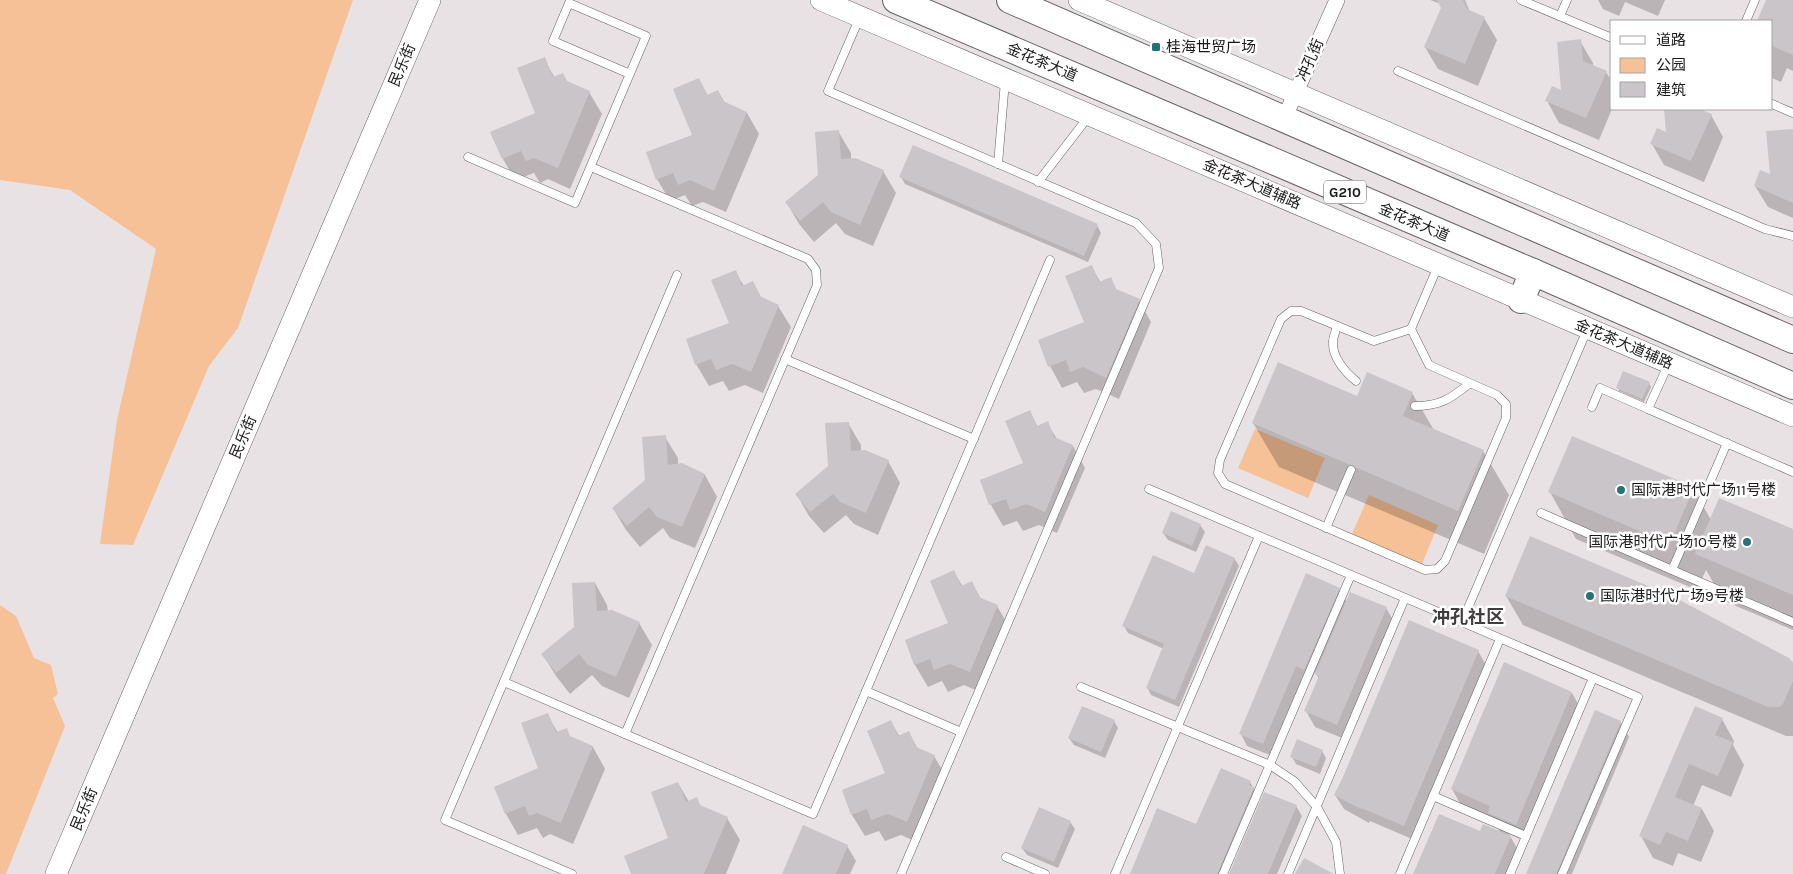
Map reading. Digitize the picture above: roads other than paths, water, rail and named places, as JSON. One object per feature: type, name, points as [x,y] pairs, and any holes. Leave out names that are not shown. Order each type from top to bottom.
[{"type":"highway","name":"金花茶大道","points":[[896,0],[1533,272],[1793,386]]},
{"type":"highway","points":[[1010,0],[1793,340]]},
{"type":"highway","points":[[1521,300],[1533,272]]},
{"type":"street","name":"民乐街","points":[[56,874],[430,0]]},
{"type":"street","name":"金花茶大道辅路","points":[[821,0],[1793,416]]},
{"type":"street","points":[[1079,0],[1793,307]]},
{"type":"street","name":"冲孔街","points":[[1284,119],[1336,0]]},
{"type":"lane","points":[[1521,0],[1610,37]]},
{"type":"lane","points":[[1560,16],[1567,0]]},
{"type":"lane","points":[[1746,20],[1755,0]]},
{"type":"lane","points":[[468,157],[575,203],[590,166],[630,74],[646,36],[569,3],[553,41],[630,74]]},
{"type":"lane","points":[[860,17],[828,92],[1136,223],[1156,244],[1159,268],[901,874]]},
{"type":"lane","points":[[1398,71],[1765,229],[1793,236]]},
{"type":"lane","points":[[998,164],[1005,79]]},
{"type":"lane","points":[[1773,104],[1793,113]]},
{"type":"lane","points":[[1038,182],[1089,115]]},
{"type":"lane","points":[[590,166],[808,259],[816,270],[817,285],[625,734]]},
{"type":"lane","points":[[504,682],[813,814],[1050,260]]},
{"type":"lane","points":[[1411,329],[1374,341],[1301,311],[1290,311],[1281,319],[1220,460],[1218,473],[1225,484],[1425,570],[1437,569],[1445,561],[1506,418],[1506,404],[1497,395],[1429,365],[1411,329],[1438,264]]},
{"type":"lane","points":[[572,874],[445,820],[677,275]]},
{"type":"lane","points":[[1337,326],[1332,343],[1338,362],[1346,373],[1356,381]]},
{"type":"lane","points":[[1462,622],[1588,328]]},
{"type":"lane","points":[[785,359],[974,439]]},
{"type":"lane","points":[[1648,409],[1668,363]]},
{"type":"lane","points":[[1415,406],[1443,403],[1469,384]]},
{"type":"lane","points":[[1592,407],[1600,388],[1793,472]]},
{"type":"lane","points":[[1672,570],[1727,443]]},
{"type":"lane","points":[[1326,528],[1351,470]]},
{"type":"lane","points":[[1149,489],[1638,697],[1562,874]]},
{"type":"lane","points":[[1541,513],[1793,622]]},
{"type":"lane","points":[[1115,874],[1258,536]]},
{"type":"lane","points":[[1223,874],[1350,575]]},
{"type":"lane","points":[[1288,874],[1406,598]]},
{"type":"lane","points":[[1400,874],[1500,639]]},
{"type":"lane","points":[[1510,874],[1593,678]]},
{"type":"lane","points":[[1081,687],[1270,765],[1294,781],[1316,807],[1336,842],[1340,874]]},
{"type":"lane","points":[[866,691],[962,732]]},
{"type":"lane","points":[[1433,796],[1526,836]]},
{"type":"lane","points":[[1006,857],[1045,874]]},
{"type":"place","name":"桂海世贸广场","points":[[1156,47]]},
{"type":"place","name":"国际港时代广场11号楼","points":[[1621,490]]},
{"type":"place","name":"国际港时代广场10号楼","points":[[1747,542]]},
{"type":"place","name":"国际港时代广场9号楼","points":[[1590,596]]},
{"type":"district","name":"冲孔社区","points":[[1468,617]]}]
